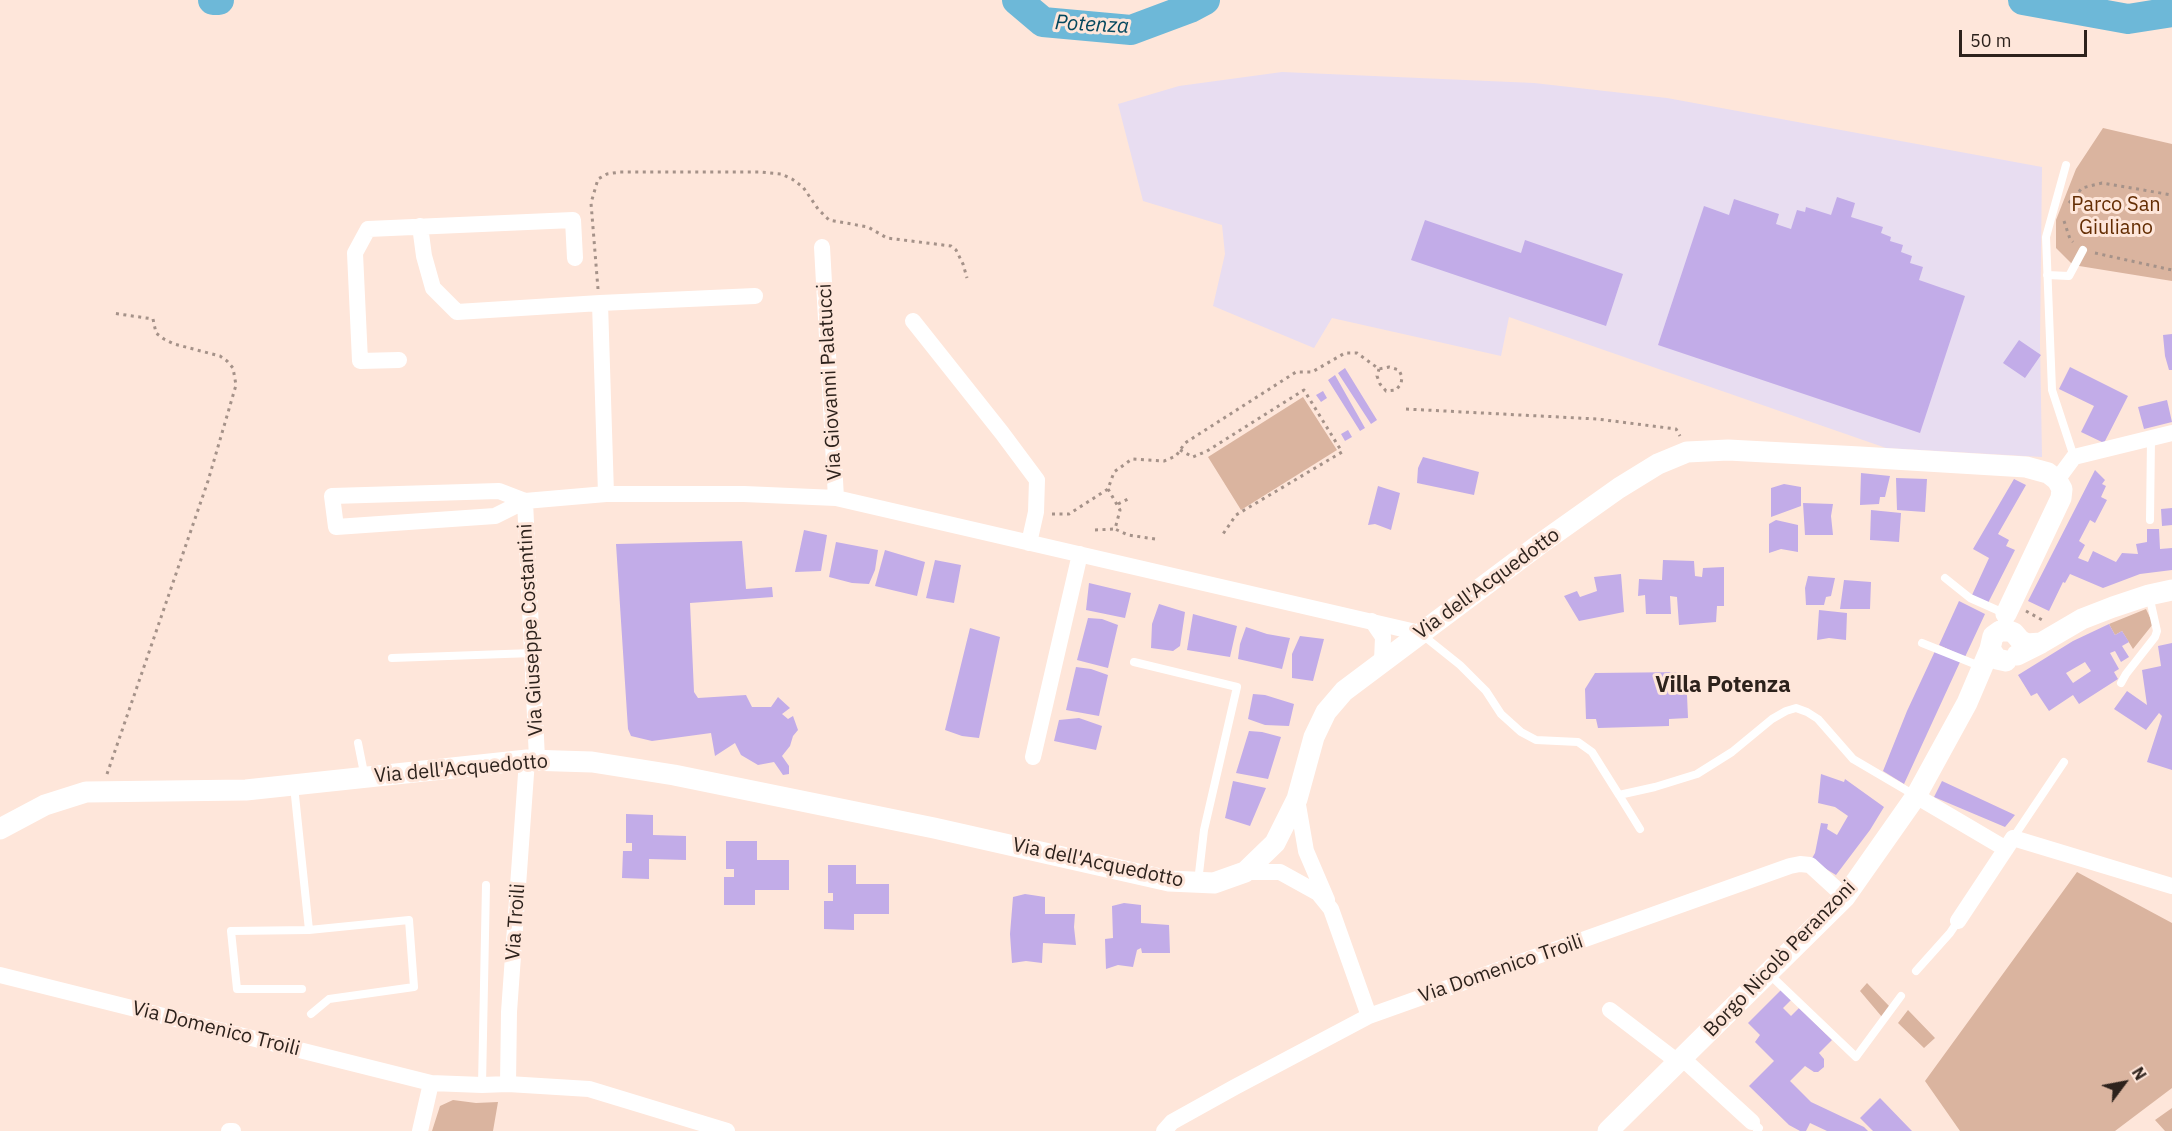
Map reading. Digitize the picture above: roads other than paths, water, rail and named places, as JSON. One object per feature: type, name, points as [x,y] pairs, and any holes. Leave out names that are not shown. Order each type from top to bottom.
[{"type":"street","points":[[399,360],[360,361],[355,253],[368,229],[573,220],[575,258]]},
{"type":"street","points":[[420,226],[424,256],[433,288],[457,312],[755,296]]},
{"type":"street","name":"Via Giovanni Palatucci","points":[[822,247],[836,498],[1420,633]]},
{"type":"street","points":[[600,303],[606,494]]},
{"type":"street","points":[[913,321],[1037,480],[1036,512],[1029,543]]},
{"type":"street","points":[[2057,480],[2073,457],[2172,432]]},
{"type":"street","name":"Via dell'Acquedotto","points":[[0,829],[45,805],[86,792],[246,790],[532,760],[592,762],[674,775],[934,828],[1169,881],[1214,883],[1245,872],[1275,843],[1297,798],[1314,737],[1326,712],[1344,691],[1540,543],[1658,464],[1688,452],[1728,450],[2026,467],[2048,473],[2057,480]]},
{"type":"street","name":"Borgo Nicolò Peranzoni","points":[[1608,1131],[1845,897],[1916,796],[1967,703],[2006,640],[2061,498],[2062,489],[2057,480]]},
{"type":"street","name":"Via Giuseppe Costantini","points":[[525,501],[499,491],[332,496],[336,527],[495,516],[525,501],[606,494],[744,494],[836,498]]},
{"type":"street","name":"Via Giuseppe Costantini","points":[[525,501],[533,653],[532,760]]},
{"type":"street","points":[[1033,757],[1080,554]]},
{"type":"street","points":[[2006,640],[2027,644],[2043,632],[2149,595],[2172,590]]},
{"type":"street","points":[[1372,621],[1383,636],[1383,661]]},
{"type":"street","name":"Via Troili","points":[[508,1084],[509,1012],[532,760]]},
{"type":"street","points":[[1916,796],[2010,844],[2172,886]]},
{"type":"street","points":[[1297,798],[1306,851],[1331,909],[1369,1016]]},
{"type":"street","points":[[1958,921],[2010,844]]},
{"type":"street","name":"Via Domenico Troili","points":[[1164,1131],[1172,1122],[1224,1092],[1369,1016],[1790,866],[1810,865],[1845,897]]},
{"type":"street","points":[[1245,872],[1280,872],[1318,893],[1331,909]]},
{"type":"street","name":"Via Domenico Troili","points":[[0,975],[431,1083],[508,1084],[589,1089],[727,1131]]},
{"type":"street","points":[[1610,1010],[1681,1060],[1758,1128]]},
{"type":"street","points":[[420,1131],[431,1083]]},
{"type":"lane","points":[[2066,165],[2046,237],[2052,390],[2073,457]]},
{"type":"lane","points":[[2047,275],[2069,276],[2083,250]]},
{"type":"lane","points":[[2150,520],[2151,438]]},
{"type":"lane","points":[[1945,578],[1970,598],[2006,640]]},
{"type":"lane","points":[[2121,682],[2155,637],[2157,631],[2149,595]]},
{"type":"lane","points":[[1420,633],[1432,645],[1460,665],[1486,691],[1502,714],[1521,732],[1536,740],[1578,742],[1592,752],[1640,829]]},
{"type":"lane","points":[[1922,643],[2006,640]]},
{"type":"lane","points":[[393,658],[533,653]]},
{"type":"lane","points":[[1134,662],[1238,687],[1204,830],[1198,883]]},
{"type":"lane","points":[[1619,795],[1697,774],[1732,752],[1772,719],[1796,708],[1807,711],[1818,719],[1853,759],[1916,796]]},
{"type":"lane","points":[[357,743],[365,778]]},
{"type":"lane","points":[[2010,844],[2064,762]]},
{"type":"lane","points":[[294,785],[309,930]]},
{"type":"lane","points":[[482,1085],[486,885]]},
{"type":"lane","points":[[302,988],[237,989],[231,931],[309,930],[409,920],[414,987],[329,999],[311,1014]]},
{"type":"lane","points":[[1916,971],[1958,921]]},
{"type":"lane","points":[[1767,973],[1856,1057],[1901,996]]},
{"type":"waterway","name":"Potenza","points":[[213,0],[219,0]]},
{"type":"waterway","name":"Potenza","points":[[1017,0],[1043,22],[1131,30],[1205,0]]},
{"type":"waterway","name":"Potenza","points":[[2023,0],[2128,19],[2172,12]]},
{"type":"district","name":"Villa Potenza","points":[[1723,686]]},
{"type":"park label","name":"Parco San Giuliano","points":[[2116,216]]}]
